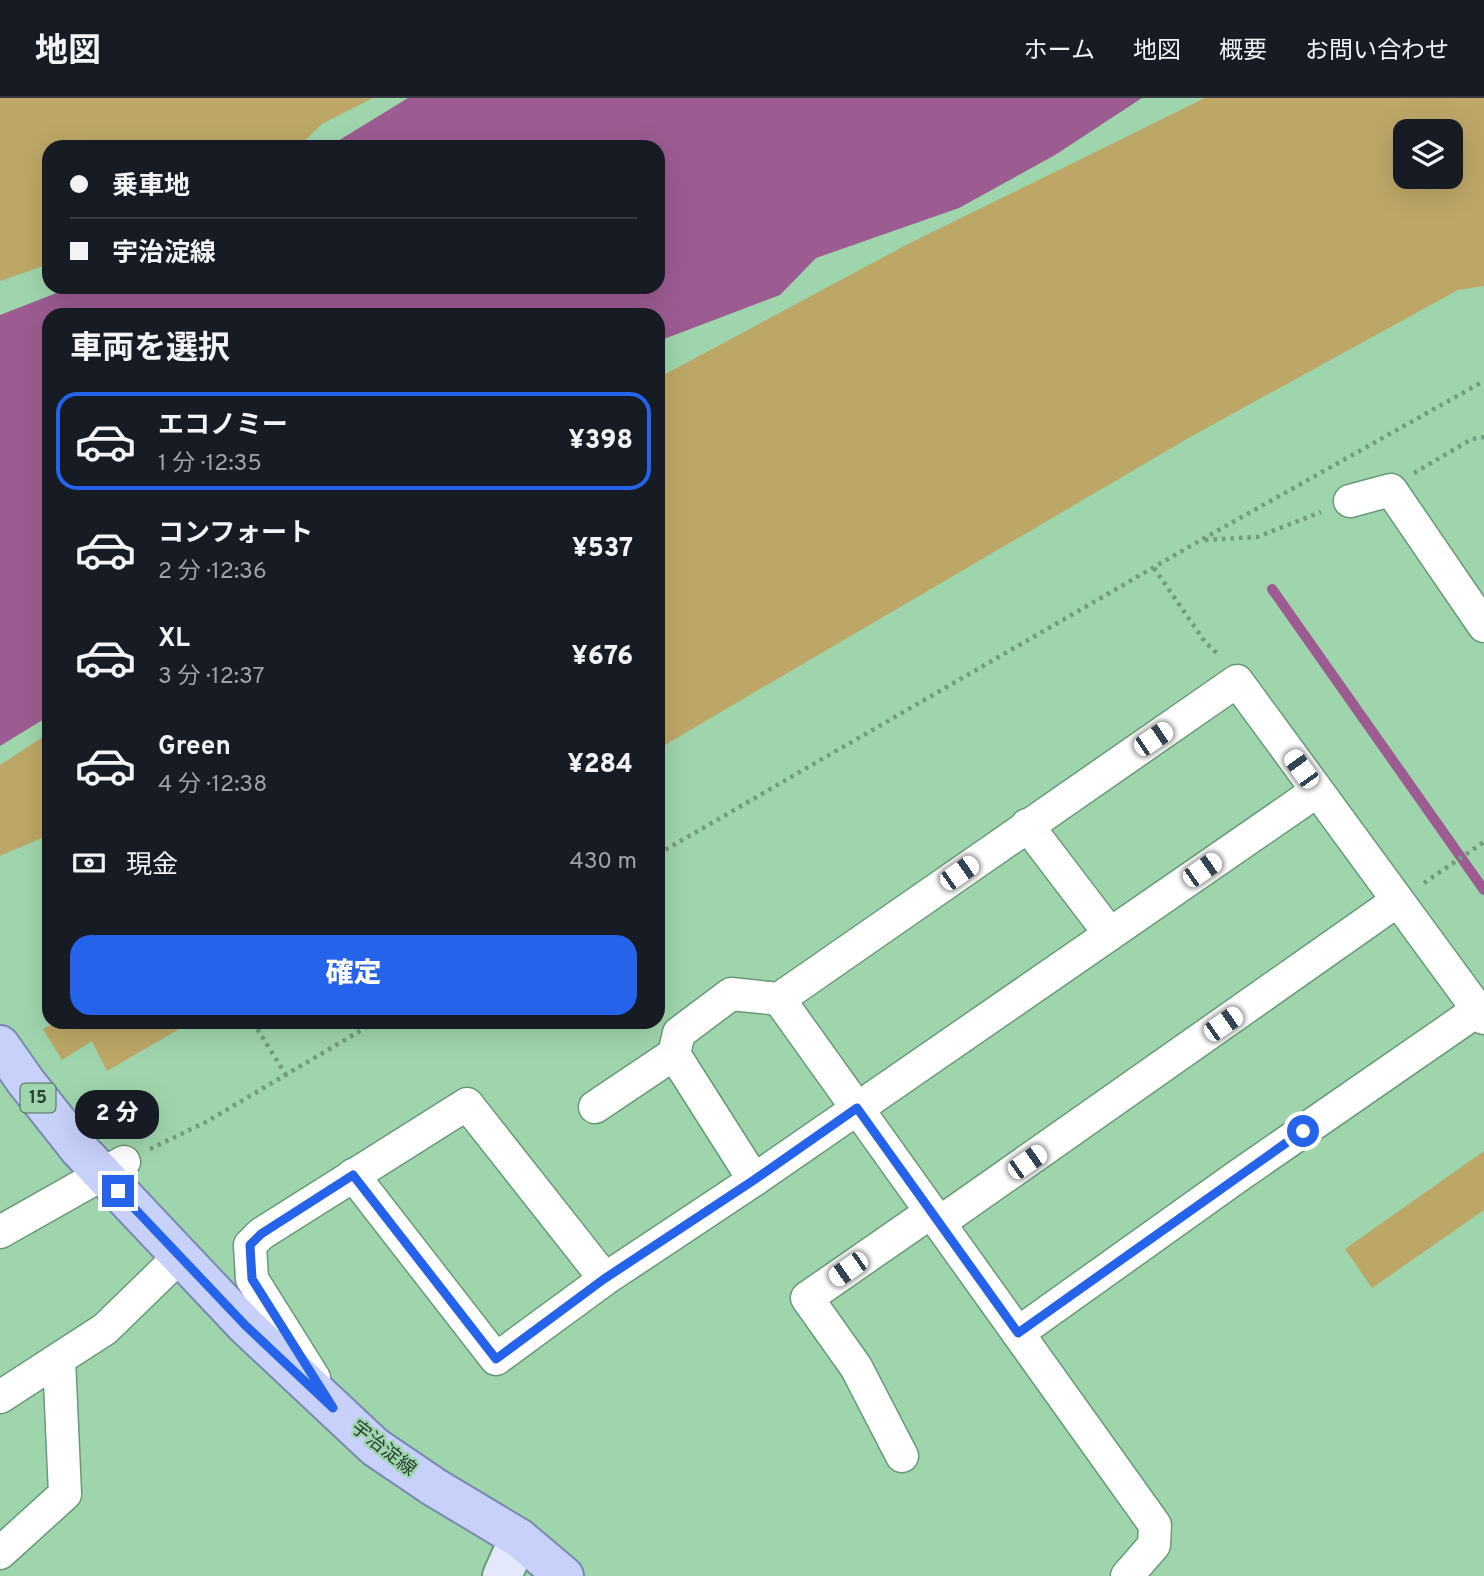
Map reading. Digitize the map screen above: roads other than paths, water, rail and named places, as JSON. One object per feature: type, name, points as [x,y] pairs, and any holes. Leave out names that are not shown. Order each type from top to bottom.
[{"type":"main road","name":"宇治淀線","points":[[0,1045],[26,1082],[102,1161],[179,1257],[246,1326],[333,1408],[375,1447],[434,1487],[519,1538],[564,1576]]},
{"type":"main road","points":[[502,1576],[519,1538]]},
{"type":"street","points":[[1350,501],[1391,490],[1484,626]]},
{"type":"street","points":[[595,1107],[674,1054],[679,1033],[731,995],[779,999],[1237,681],[1481,1014],[1227,1184],[1018,1333]]},
{"type":"street","points":[[353,1175],[496,1359],[604,1279],[754,1180],[1317,791]]},
{"type":"street","points":[[1027,825],[1110,934]]},
{"type":"street","points":[[902,1456],[856,1367],[807,1298],[935,1217],[1397,901]]},
{"type":"street","points":[[779,999],[1155,1525],[1154,1545],[1127,1576]]},
{"type":"street","points":[[674,1054],[754,1180]]},
{"type":"street","points":[[333,1408],[252,1279],[250,1245],[261,1234],[467,1104],[604,1279]]},
{"type":"street","points":[[0,1232],[102,1161]]},
{"type":"street","points":[[0,1397],[105,1329],[179,1257]]},
{"type":"street","points":[[0,1553],[65,1494],[59,1359]]},
{"type":"waterway","points":[[1272,589],[1484,890]]}]
